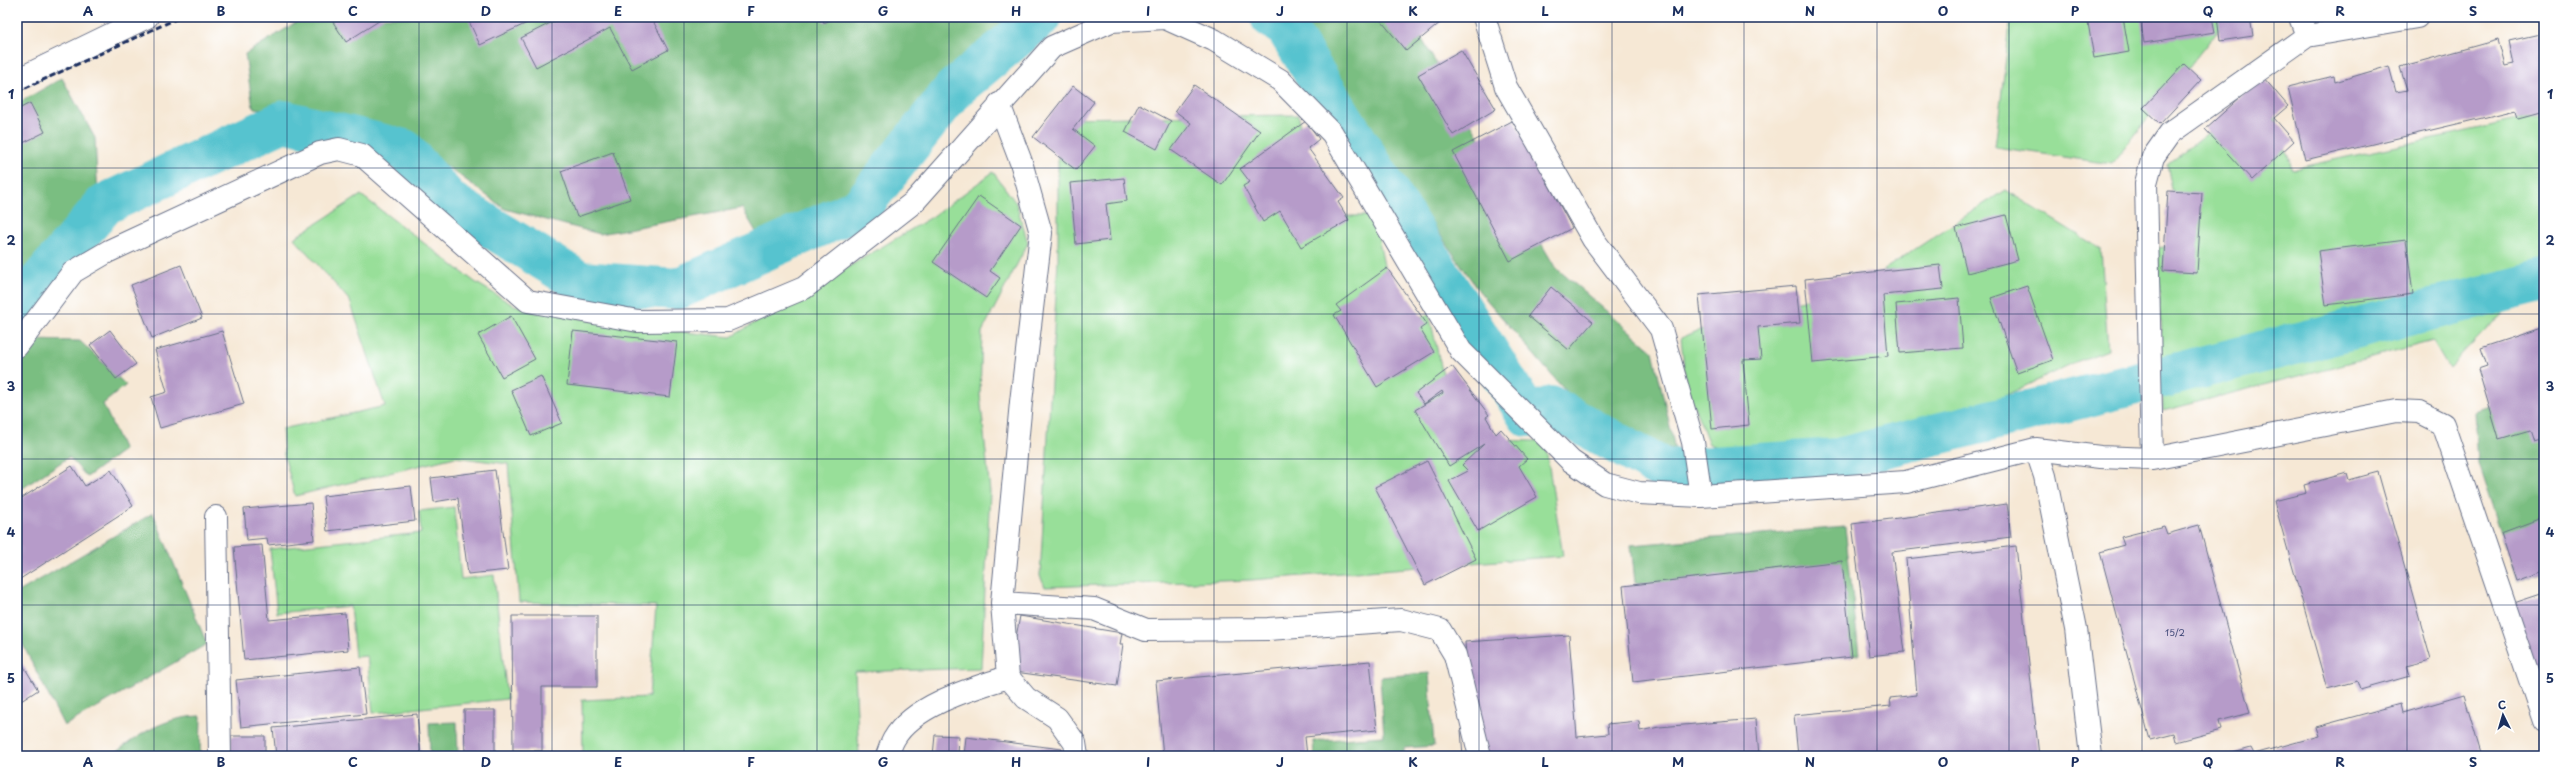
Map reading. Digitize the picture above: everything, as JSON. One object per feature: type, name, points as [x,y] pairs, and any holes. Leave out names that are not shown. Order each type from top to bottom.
[{"type":"street","points":[[17,80],[147,17]]},
{"type":"street","points":[[1484,17],[1506,87],[1593,238],[1661,329],[1693,442],[1699,486]]},
{"type":"street","points":[[2152,459],[2146,183],[2153,156],[2170,134],[2303,27],[2417,17]]},
{"type":"street","points":[[17,346],[73,272],[108,251],[313,156],[339,149],[362,155],[528,301],[638,321],[728,320],[804,288],[914,202],[999,104],[1052,47],[1111,21],[1166,18],[1214,40],[1280,80],[1332,133],[1461,351],[1570,461],[1605,484],[1639,493],[1699,486],[1906,482],[2036,449],[2100,457],[2152,459],[2396,411],[2419,412],[2443,424],[2544,721]]},
{"type":"street","points":[[999,104],[1021,162],[1041,233],[1021,402],[1002,602],[1008,677],[1026,698],[1057,718],[1075,743],[1076,756]]},
{"type":"street","points":[[2036,449],[2045,476],[2076,629],[2091,756]]},
{"type":"street","points":[[216,517],[220,756]]},
{"type":"street","points":[[1002,602],[1094,609],[1146,630],[1268,628],[1401,620],[1440,630],[1455,655],[1480,756]]},
{"type":"street","points":[[888,756],[894,738],[917,714],[968,690],[1008,677]]},
{"type":"green space","points":[[305,17],[1017,17],[946,76],[849,198],[768,252],[742,208],[600,234],[505,209],[405,135],[283,111],[253,108],[245,54]]},
{"type":"green space","points":[[1286,17],[1409,17],[1555,267],[1653,351],[1675,449],[1605,437],[1479,291],[1293,22]]},
{"type":"green space","points":[[2011,17],[2225,17],[2226,20],[2112,164],[1995,147]]},
{"type":"green space","points":[[62,78],[95,138],[98,198],[17,291],[17,104]]},
{"type":"green space","points":[[2266,87],[2292,169],[2544,114],[2544,270],[2449,368],[2433,341],[2163,411],[2158,248],[2183,242],[2167,165]]},
{"type":"green space","points":[[1299,115],[1305,216],[1374,216],[1396,325],[1429,314],[1458,440],[1545,441],[1563,556],[1251,580],[1045,587],[1040,576],[1058,260],[1058,118]]},
{"type":"green space","points":[[993,172],[1016,203],[1028,243],[982,332],[980,395],[990,492],[981,668],[855,672],[859,756],[583,756],[582,700],[649,697],[656,606],[519,602],[508,464],[455,457],[295,496],[284,455],[282,429],[385,406],[350,301],[294,238],[361,195],[475,282],[513,305],[611,324],[731,337],[932,217]]},
{"type":"green space","points":[[2005,190],[2101,249],[2108,350],[2073,363],[1932,431],[1757,461],[1709,444],[1686,386],[1681,338],[1740,313],[1853,290]]},
{"type":"green space","points":[[28,340],[80,341],[126,385],[103,404],[124,450],[87,477],[69,457],[17,492],[17,356]]},
{"type":"green space","points":[[2495,405],[2544,412],[2544,571],[2517,581],[2478,463],[2475,412]]},
{"type":"green space","points":[[454,507],[461,579],[494,575],[507,699],[373,713],[367,656],[355,657],[350,606],[277,613],[270,549],[421,533],[419,511]]},
{"type":"green space","points":[[153,513],[207,644],[64,726],[17,633],[17,593]]},
{"type":"green space","points":[[1845,527],[1859,654],[1742,664],[1652,587],[1635,582],[1631,545]]},
{"type":"green space","points":[[1429,673],[1434,746],[1404,748],[1404,756],[1314,756],[1313,741],[1384,736],[1380,677]]},
{"type":"green space","points":[[201,716],[200,756],[111,756],[142,734],[163,723],[187,717]]},
{"type":"green space","points":[[457,722],[458,756],[430,756],[429,723]]},
{"type":"building","points":[[335,17],[385,17],[346,42],[331,19]]},
{"type":"building","points":[[467,17],[540,17],[480,45]]},
{"type":"building","points":[[562,17],[651,17],[668,50],[632,69],[610,28],[536,67],[521,38]]},
{"type":"building","points":[[822,17],[837,17],[824,23]]},
{"type":"building","points":[[1378,17],[1447,17],[1406,51]]},
{"type":"building","points":[[2087,17],[2123,17],[2129,52],[2094,58]]},
{"type":"building","points":[[2140,17],[2212,17],[2215,32],[2144,43]]},
{"type":"building","points":[[2217,17],[2250,17],[2253,36],[2220,41]]},
{"type":"building","points":[[2544,33],[2544,112],[2518,119],[2516,110],[2305,160],[2288,87],[2334,76],[2335,82],[2389,66],[2396,92],[2407,90],[2400,67],[2498,40],[2505,66],[2514,64],[2509,41]]},
{"type":"building","points":[[1461,50],[1496,109],[1453,135],[1418,75]]},
{"type":"building","points":[[2184,64],[2201,80],[2160,124],[2143,108]]},
{"type":"building","points":[[2263,77],[2288,106],[2274,118],[2294,141],[2252,180],[2205,129]]},
{"type":"building","points":[[1194,85],[1260,131],[1222,185],[1171,150],[1191,123],[1175,111]]},
{"type":"building","points":[[1073,86],[1094,102],[1073,129],[1095,146],[1076,170],[1033,137]]},
{"type":"building","points":[[30,103],[45,132],[17,146],[17,110]]},
{"type":"building","points":[[1139,104],[1171,121],[1157,149],[1125,132]]},
{"type":"building","points":[[1514,120],[1572,228],[1510,261],[1453,152]]},
{"type":"building","points":[[1306,121],[1319,139],[1308,148],[1344,198],[1338,202],[1349,220],[1301,247],[1280,211],[1263,222],[1243,186],[1250,182],[1240,169]]},
{"type":"building","points":[[613,152],[630,199],[577,217],[561,171]]},
{"type":"building","points":[[1124,178],[1127,201],[1106,204],[1110,240],[1076,244],[1070,183]]},
{"type":"building","points":[[2168,191],[2202,193],[2197,273],[2163,271]]},
{"type":"building","points":[[979,196],[1021,225],[990,271],[1000,278],[986,298],[933,262]]},
{"type":"building","points":[[2006,215],[2018,260],[1967,273],[1956,228]]},
{"type":"building","points":[[2406,240],[2413,294],[2326,305],[2318,251]]},
{"type":"building","points":[[181,265],[202,318],[152,338],[131,285]]},
{"type":"building","points":[[1940,265],[1943,289],[1883,295],[1888,356],[1813,363],[1805,279]]},
{"type":"building","points":[[1387,268],[1427,324],[1420,329],[1434,352],[1377,387],[1334,315],[1341,311],[1336,305]]},
{"type":"building","points":[[1796,286],[1800,323],[1758,327],[1761,359],[1743,360],[1749,425],[1712,429],[1699,295]]},
{"type":"building","points":[[2027,286],[2053,360],[2017,373],[1991,298]]},
{"type":"building","points":[[1551,287],[1593,322],[1569,350],[1528,316]]},
{"type":"building","points":[[1959,298],[1963,348],[1900,353],[1896,304]]},
{"type":"building","points":[[511,316],[535,359],[502,377],[478,335]]},
{"type":"building","points":[[2544,327],[2544,439],[2534,442],[2530,430],[2499,439],[2478,369],[2487,366],[2481,348]]},
{"type":"building","points":[[110,330],[136,364],[116,379],[90,345]]},
{"type":"building","points":[[222,331],[244,404],[160,428],[151,397],[167,392],[155,350]]},
{"type":"building","points":[[573,331],[677,342],[670,397],[567,385]]},
{"type":"building","points":[[1452,366],[1489,415],[1486,417],[1496,434],[1501,429],[1527,459],[1519,466],[1537,497],[1478,531],[1449,481],[1468,471],[1462,465],[1484,444],[1449,466],[1415,410],[1443,393],[1442,391],[1424,404],[1416,393]]},
{"type":"building","points":[[541,376],[562,423],[531,436],[511,390]]},
{"type":"building","points":[[1427,461],[1476,559],[1425,585],[1375,487]]},
{"type":"building","points":[[72,466],[85,486],[111,470],[133,506],[17,581],[17,501]]},
{"type":"building","points":[[495,470],[508,570],[468,574],[458,498],[434,502],[431,478]]},
{"type":"building","points":[[2378,472],[2431,660],[2407,666],[2410,676],[2360,690],[2357,681],[2327,689],[2274,501],[2306,493],[2304,485],[2347,473],[2349,480]]},
{"type":"building","points":[[411,486],[415,521],[327,531],[323,496]]},
{"type":"building","points":[[311,503],[314,540],[268,545],[267,538],[247,540],[244,509]]},
{"type":"building","points":[[2007,504],[2011,537],[1892,552],[1905,652],[1869,656],[1852,524]]},
{"type":"building","points":[[2544,517],[2544,571],[2517,581],[2501,533]]},
{"type":"building","points":[[2199,525],[2250,713],[2219,721],[2221,730],[2176,742],[2174,734],[2150,740],[2100,552],[2124,545],[2121,537],[2164,526],[2167,534]]},
{"type":"building","points":[[262,545],[269,620],[345,613],[348,650],[244,660],[234,547]]},
{"type":"building","points":[[2016,546],[2039,756],[1798,756],[1794,715],[1891,706],[1890,698],[1917,695],[1906,559]]},
{"type":"building","points":[[1842,561],[1852,657],[1633,682],[1623,586]]},
{"type":"building","points":[[2544,593],[2544,670],[2536,673],[2514,603]]},
{"type":"building","points":[[512,616],[597,616],[597,687],[542,687],[542,751],[513,751]]},
{"type":"building","points":[[1020,616],[1122,633],[1120,644],[1123,644],[1117,686],[1015,672],[1017,653],[1013,653]]},
{"type":"building","points":[[1569,635],[1577,737],[1608,734],[1607,724],[1639,721],[1640,731],[1659,727],[1756,719],[1759,756],[1463,756],[1461,730],[1472,730],[1465,642]]},
{"type":"building","points":[[17,655],[38,690],[18,703],[17,701]]},
{"type":"building","points":[[1370,661],[1377,730],[1305,737],[1307,756],[1163,756],[1156,681]]},
{"type":"building","points":[[360,667],[366,714],[241,727],[236,680]]},
{"type":"building","points":[[2464,695],[2482,756],[2223,756],[2251,748],[2254,754],[2319,736],[2316,727],[2400,704],[2402,713]]},
{"type":"building","points":[[464,710],[495,710],[495,756],[465,756]]},
{"type":"building","points":[[417,714],[421,756],[276,756],[273,728]]},
{"type":"building","points":[[935,735],[959,736],[958,756],[933,756]]},
{"type":"building","points":[[231,736],[265,736],[265,756],[231,756]]},
{"type":"building","points":[[966,737],[1062,749],[1061,756],[964,756]]},
{"type":"waterway","points":[[17,309],[105,204],[284,121],[404,150],[450,202],[580,282],[677,289],[860,208],[954,89],[1041,17]]},
{"type":"waterway","points":[[1271,17],[1285,26],[1528,416],[1551,407],[1665,470],[1838,459],[2544,281]]},
{"type":"railway","points":[[17,92],[180,17]]}]
